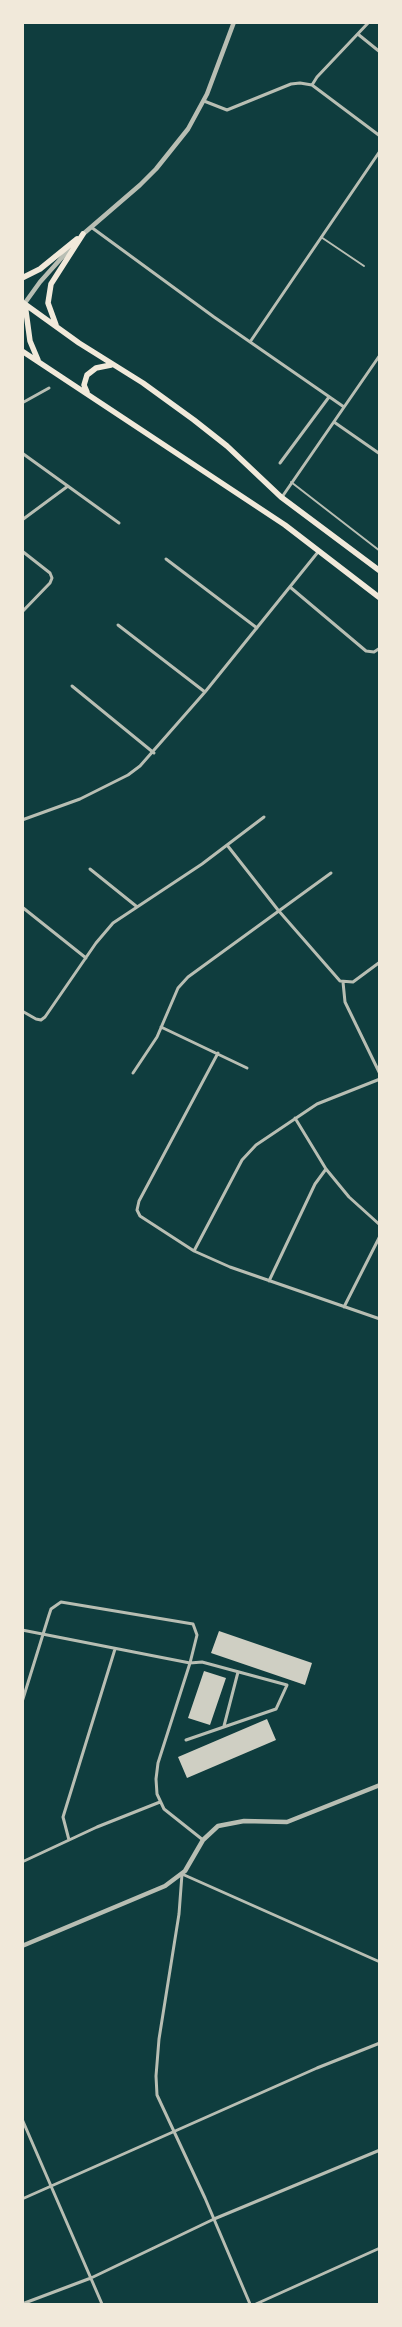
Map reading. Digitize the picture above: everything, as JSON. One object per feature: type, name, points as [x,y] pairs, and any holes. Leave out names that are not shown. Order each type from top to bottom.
[{"type":"highway","points":[[22,278],[40,269],[83,234]]},
{"type":"highway","points":[[58,328],[48,303],[51,284],[83,234]]},
{"type":"highway","points":[[23,304],[112,365],[143,383],[220,440],[281,497],[380,571]]},
{"type":"highway","points":[[23,304],[30,341],[38,360]]},
{"type":"highway","points":[[22,351],[285,525],[380,598]]},
{"type":"highway","points":[[22,357],[38,360]]},
{"type":"highway","points":[[88,394],[84,385],[87,375],[96,368],[112,365]]},
{"type":"street","points":[[23,304],[83,234],[156,169],[188,129],[204,101],[234,22]]},
{"type":"street","points":[[312,85],[317,77],[359,34],[368,22]]},
{"type":"street","points":[[359,34],[380,52]]},
{"type":"street","points":[[204,101],[227,110],[241,106],[284,86],[300,83],[312,85],[380,136]]},
{"type":"street","points":[[250,342],[380,152]]},
{"type":"street","points":[[90,227],[344,407]]},
{"type":"street","points":[[281,497],[379,356]]},
{"type":"street","points":[[22,403],[49,388]]},
{"type":"street","points":[[280,463],[329,397]]},
{"type":"street","points":[[334,422],[380,454]]},
{"type":"street","points":[[22,453],[119,523]]},
{"type":"street","points":[[22,520],[68,486]]},
{"type":"street","points":[[22,551],[50,573],[52,578],[50,583],[22,612]]},
{"type":"street","points":[[22,820],[80,799],[128,775],[154,752],[205,692],[318,551]]},
{"type":"street","points":[[166,559],[257,628]]},
{"type":"street","points":[[290,587],[366,650],[371,653],[380,648]]},
{"type":"street","points":[[118,625],[205,692]]},
{"type":"street","points":[[72,686],[154,752]]},
{"type":"street","points":[[22,1011],[36,1020],[46,1017],[86,958],[113,923],[202,864],[264,817]]},
{"type":"street","points":[[227,845],[278,910],[343,982],[345,1002],[380,1074]]},
{"type":"street","points":[[90,869],[136,906]]},
{"type":"street","points":[[133,1073],[158,1036],[178,988],[188,977],[331,873]]},
{"type":"street","points":[[22,908],[86,958]]},
{"type":"street","points":[[343,982],[353,982],[380,962]]},
{"type":"street","points":[[161,1027],[248,1068]]},
{"type":"street","points":[[218,1053],[139,1201],[137,1210],[140,1216],[194,1251],[269,1282],[380,1319]]},
{"type":"street","points":[[194,1251],[242,1160],[256,1145],[323,1100],[380,1079]]},
{"type":"street","points":[[295,1118],[326,1170],[349,1197],[380,1225]]},
{"type":"street","points":[[269,1282],[315,1184],[326,1170]]},
{"type":"street","points":[[344,1307],[380,1236]]},
{"type":"street","points":[[22,1702],[52,1609],[61,1602],[193,1624],[197,1635],[158,1763],[156,1779],[160,1802],[172,1818],[203,1840]]},
{"type":"street","points":[[22,1630],[190,1663],[202,1662],[287,1685],[276,1710],[186,1740]]},
{"type":"street","points":[[69,1840],[63,1817],[115,1649]]},
{"type":"street","points":[[224,1726],[238,1672]]},
{"type":"street","points":[[22,1946],[165,1886],[182,1874],[190,1864],[203,1840],[213,1829],[223,1824],[244,1821],[286,1822],[380,1785]]},
{"type":"street","points":[[22,1862],[160,1802]]},
{"type":"street","points":[[182,1874],[380,1962]]},
{"type":"street","points":[[182,1874],[179,1914],[159,2038],[156,2076],[157,2095],[214,2219],[250,2304]]},
{"type":"street","points":[[22,2199],[174,2131],[380,2043]]},
{"type":"street","points":[[22,2119],[102,2304]]},
{"type":"street","points":[[22,2304],[91,2278],[214,2219],[380,2150]]},
{"type":"street","points":[[256,2304],[380,2248]]},
{"type":"lane","points":[[322,236],[364,266]]},
{"type":"lane","points":[[291,482],[380,551]]},
{"type":"building","points":[[219,1631],[312,1663],[305,1685],[211,1653]]},
{"type":"building","points":[[204,1671],[226,1678],[210,1725],[188,1718]]},
{"type":"building","points":[[267,1719],[276,1740],[187,1778],[178,1757]]}]
